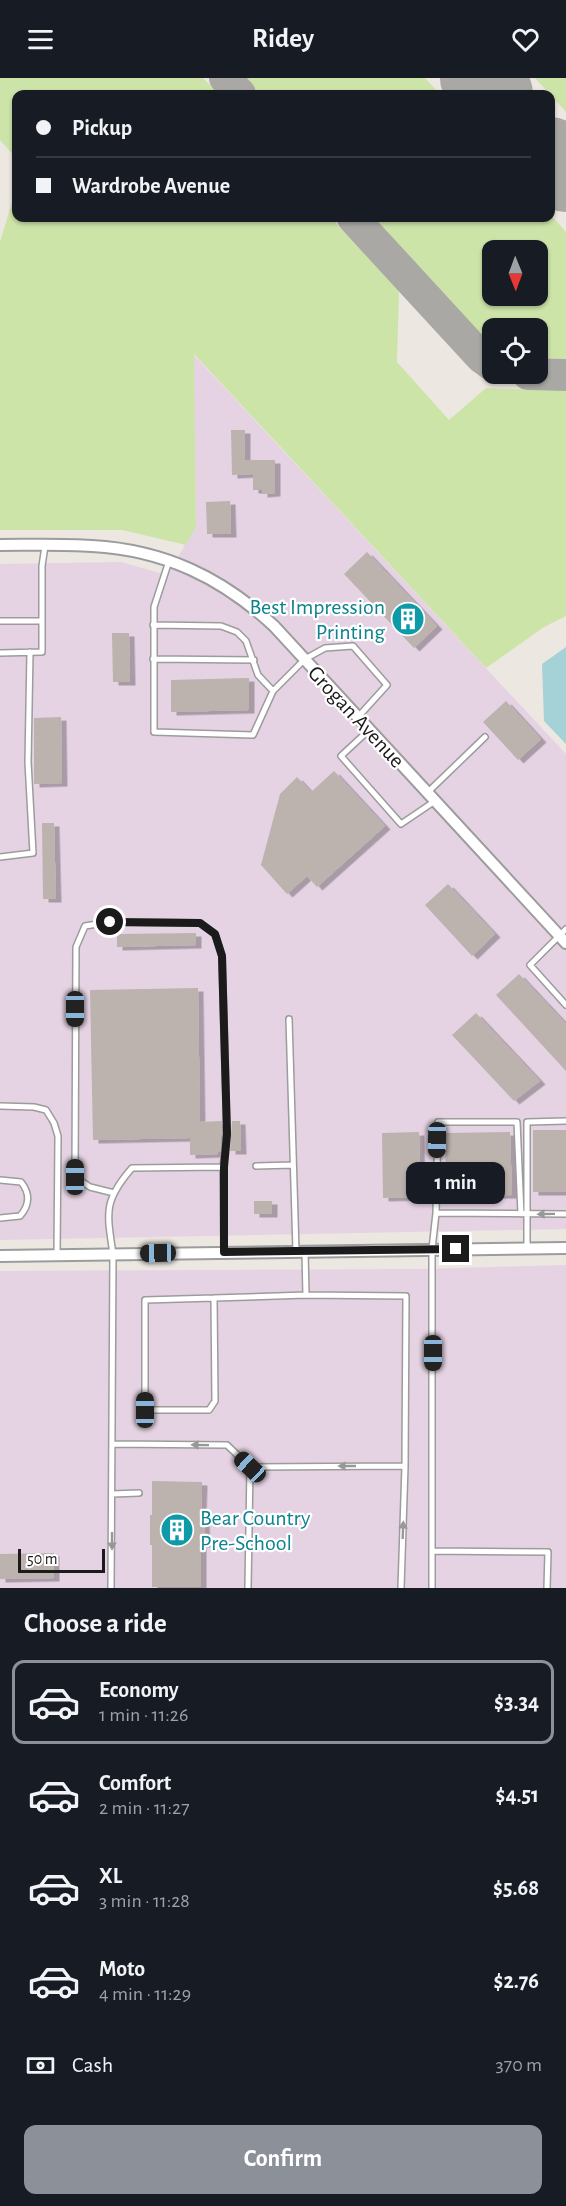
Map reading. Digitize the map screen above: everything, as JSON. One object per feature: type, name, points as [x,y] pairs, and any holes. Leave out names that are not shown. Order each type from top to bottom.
[{"type":"street","name":"Grogan Avenue","points":[[0,545],[116,548],[169,561],[205,575],[250,604],[274,626],[431,797],[564,936]]},
{"type":"street","points":[[0,1256],[566,1248]]},
{"type":"lane","points":[[0,653],[42,652],[42,566],[45,546]]},
{"type":"lane","points":[[169,561],[154,607],[154,732],[253,735],[273,691],[305,659],[325,648],[353,646],[387,685],[358,717]]},
{"type":"lane","points":[[0,621],[42,621]]},
{"type":"lane","points":[[153,625],[221,626],[237,632],[246,641],[258,675],[273,691]]},
{"type":"lane","points":[[0,857],[33,853],[28,762],[30,652]]},
{"type":"lane","points":[[153,659],[254,660]]},
{"type":"lane","points":[[369,729],[341,756],[401,824],[431,797],[485,737]]},
{"type":"lane","points":[[114,1193],[90,1187],[75,1177],[76,947],[85,926],[110,922],[200,923],[215,934],[222,956],[227,1134],[224,1167],[224,1252]]},
{"type":"lane","points":[[564,936],[530,965],[566,1005]]},
{"type":"lane","points":[[289,1019],[293,1165],[306,1295]]},
{"type":"lane","points":[[0,1106],[34,1107],[46,1110],[54,1123],[58,1148],[57,1255]]},
{"type":"lane","points":[[524,1214],[527,1122],[566,1121]]},
{"type":"lane","points":[[432,1588],[432,1250],[436,1213],[438,1122],[518,1122],[527,1248]]},
{"type":"lane","points":[[256,1166],[293,1165]]},
{"type":"lane","points":[[111,1588],[113,1254],[107,1216],[109,1205],[118,1185],[132,1168],[224,1167]]},
{"type":"lane","points":[[0,1180],[21,1182],[26,1188],[28,1199],[27,1209],[20,1216],[0,1218]]},
{"type":"lane","points":[[436,1213],[566,1214]]},
{"type":"lane","points":[[214,1298],[215,1401],[209,1410],[145,1410],[145,1300],[306,1295],[406,1296],[405,1466],[401,1588]]},
{"type":"lane","points":[[112,1444],[227,1446],[250,1467],[405,1466]]},
{"type":"lane","points":[[248,1588],[250,1467]]},
{"type":"lane","points":[[112,1494],[139,1493]]},
{"type":"lane","points":[[432,1551],[548,1552],[548,1588]]},
{"type":"shaded area","points":[[193,354],[566,754],[566,1229],[0,1240],[0,564],[121,562],[167,575],[196,527]]},
{"type":"shaded area","points":[[566,1265],[566,1588],[0,1588],[0,1271],[422,1269]]},
{"type":"green space","points":[[0,78],[203,78],[215,90],[12,90],[12,154],[0,140]]},
{"type":"green space","points":[[245,78],[425,78],[436,90],[256,90]]},
{"type":"green space","points":[[535,78],[566,78],[566,112],[555,100],[555,90],[546,90]]},
{"type":"green space","points":[[12,202],[12,222],[335,222],[399,291],[397,362],[449,420],[486,388],[566,391],[566,616],[544,627],[486,668],[194,354],[196,527],[186,545],[122,530],[0,530],[0,242]]},
{"type":"green space","points":[[555,220],[566,232],[566,359],[548,358],[548,318],[482,318],[482,335],[377,222],[555,222]]},
{"type":"water","points":[[566,647],[566,744],[544,721],[542,664]]},
{"type":"building","points":[[231,430],[245,430],[245,460],[275,460],[275,493],[262,494],[262,490],[253,490],[253,474],[232,475]]},
{"type":"building","points":[[230,501],[231,534],[207,534],[206,502]]},
{"type":"building","points":[[367,552],[437,626],[414,648],[344,574]]},
{"type":"building","points":[[112,633],[129,633],[130,682],[113,682]]},
{"type":"building","points":[[249,678],[249,710],[171,712],[171,680]]},
{"type":"building","points":[[506,701],[541,739],[518,760],[483,722]]},
{"type":"building","points":[[61,717],[62,783],[34,784],[34,718]]},
{"type":"building","points":[[334,771],[385,826],[317,887],[307,876],[287,894],[261,865],[280,794],[297,777],[311,792]]},
{"type":"building","points":[[42,823],[54,823],[56,899],[43,899]]},
{"type":"building","points":[[448,884],[495,934],[472,956],[425,905]]},
{"type":"building","points":[[196,933],[196,945],[117,947],[117,934]]},
{"type":"building","points":[[519,974],[566,1024],[566,1071],[496,995]]},
{"type":"building","points":[[198,988],[200,1122],[222,1121],[220,1152],[190,1155],[190,1138],[93,1140],[90,990]]},
{"type":"building","points":[[476,1013],[540,1081],[514,1101],[452,1035]]},
{"type":"building","points":[[232,1121],[240,1121],[241,1151],[230,1151]]},
{"type":"building","points":[[533,1130],[566,1130],[566,1192],[533,1192]]},
{"type":"building","points":[[419,1132],[420,1197],[383,1198],[382,1133]]},
{"type":"building","points":[[510,1132],[512,1195],[446,1196],[445,1133]]},
{"type":"building","points":[[254,1201],[272,1201],[272,1214],[254,1214]]},
{"type":"building","name":"Bear Country Pre-School","points":[[152,1481],[202,1482],[201,1514],[204,1514],[205,1544],[201,1544],[201,1587],[152,1587],[150,1515],[152,1515]]},
{"type":"building","points":[[54,1553],[54,1578],[0,1579],[0,1554]]},
{"type":"taxiway","points":[[225,78],[236,90]]},
{"type":"taxiway","points":[[357,222],[482,358]]},
{"type":"taxiway","points":[[548,375],[566,375]]},
{"type":"runway","points":[[479,78],[490,90]]},
{"type":"runway","points":[[555,161],[566,173]]},
{"type":"place","name":"Best Impression Printing","points":[[408,619]]},
{"type":"place","name":"Bear Country Pre-School","points":[[177,1530]]},
{"type":"route","points":[[110,922],[200,923],[215,934],[222,956],[227,1134],[224,1167],[224,1252],[456,1249]]}]
